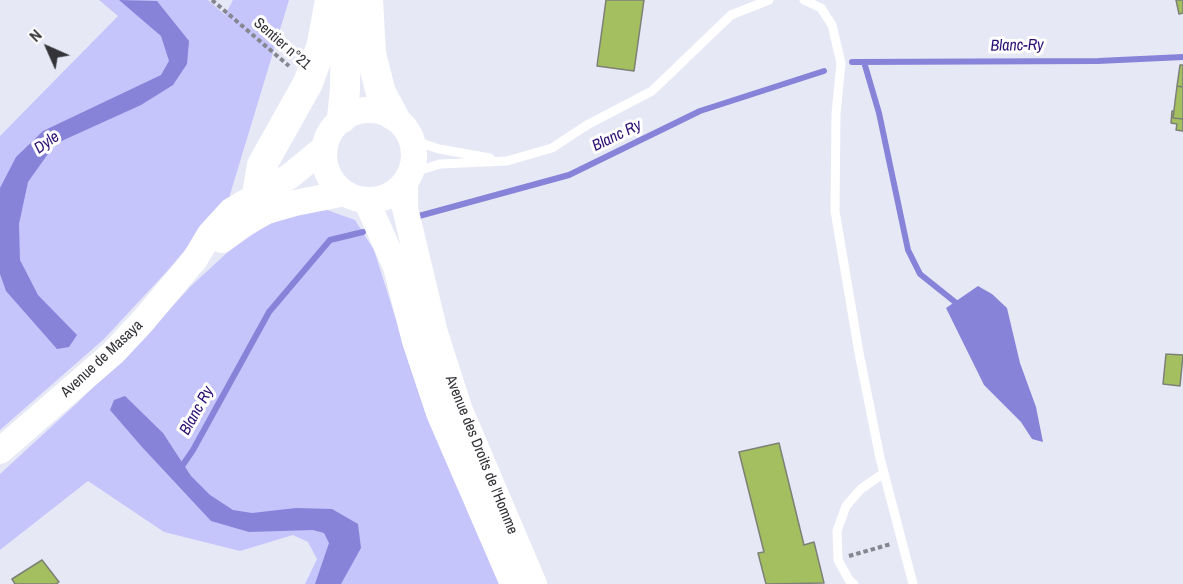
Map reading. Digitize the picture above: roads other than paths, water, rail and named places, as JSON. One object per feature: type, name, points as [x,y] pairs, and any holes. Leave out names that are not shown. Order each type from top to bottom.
[{"type":"highway","points":[[257,195],[262,165],[308,83],[322,44],[330,0]]},
{"type":"highway","points":[[363,1],[371,54],[381,93],[393,115]]},
{"type":"highway","points":[[342,118],[345,90],[363,1]]},
{"type":"main road","points":[[376,110],[393,115],[405,126],[412,140],[415,156],[408,178],[395,193],[381,199],[356,197],[335,185],[324,161],[324,148],[330,131],[342,118],[358,111],[376,110]]},
{"type":"main road","name":"Avenue de Masaya","points":[[0,451],[112,353],[144,321],[195,259],[210,234],[231,211],[290,176],[324,148]]},
{"type":"main road","name":"Avenue des Droits de l'Homme","points":[[408,178],[405,208],[435,333],[459,408],[534,584]]},
{"type":"main road","name":"Avenue de Masaya","points":[[195,259],[242,225],[267,211],[295,203],[356,197]]},
{"type":"main road","name":"Avenue des Droits de l'Homme","points":[[356,197],[396,267],[439,413],[513,584]]},
{"type":"lane","points":[[408,178],[440,164],[507,161],[552,148],[587,125],[652,91],[731,15],[769,0]]},
{"type":"lane","points":[[804,0],[821,8],[832,25],[841,63],[836,114],[835,211],[859,353],[884,473],[913,584]]},
{"type":"lane","points":[[412,140],[439,149],[507,161]]},
{"type":"lane","points":[[854,584],[849,580],[838,560],[837,531],[846,506],[861,489],[884,473]]},
{"type":"water","name":"Dyle","points":[[119,0],[157,1],[189,41],[187,64],[173,85],[141,105],[55,144],[28,182],[19,224],[20,260],[38,295],[77,335],[69,347],[57,349],[6,291],[0,274],[0,188],[16,157],[43,131],[161,75],[169,61],[161,36]]},
{"type":"water","points":[[978,286],[992,294],[1007,308],[1020,363],[1036,407],[1043,442],[1032,439],[1021,422],[984,385],[946,308]]},
{"type":"water","points":[[125,396],[163,433],[191,476],[210,495],[233,510],[252,513],[296,508],[332,509],[358,524],[361,548],[341,584],[315,584],[329,543],[324,533],[313,530],[249,532],[211,521],[110,410],[114,400]]},
{"type":"waterway","name":"Blanc-Ry","points":[[852,62],[1098,61],[1183,57]]},
{"type":"waterway","points":[[864,62],[879,113],[908,250],[920,274],[960,306]]},
{"type":"waterway","name":"Blanc Ry","points":[[419,216],[569,175],[700,111],[824,71]]},
{"type":"waterway","name":"Blanc Ry","points":[[180,469],[193,450],[269,312],[330,240],[363,232]]}]
